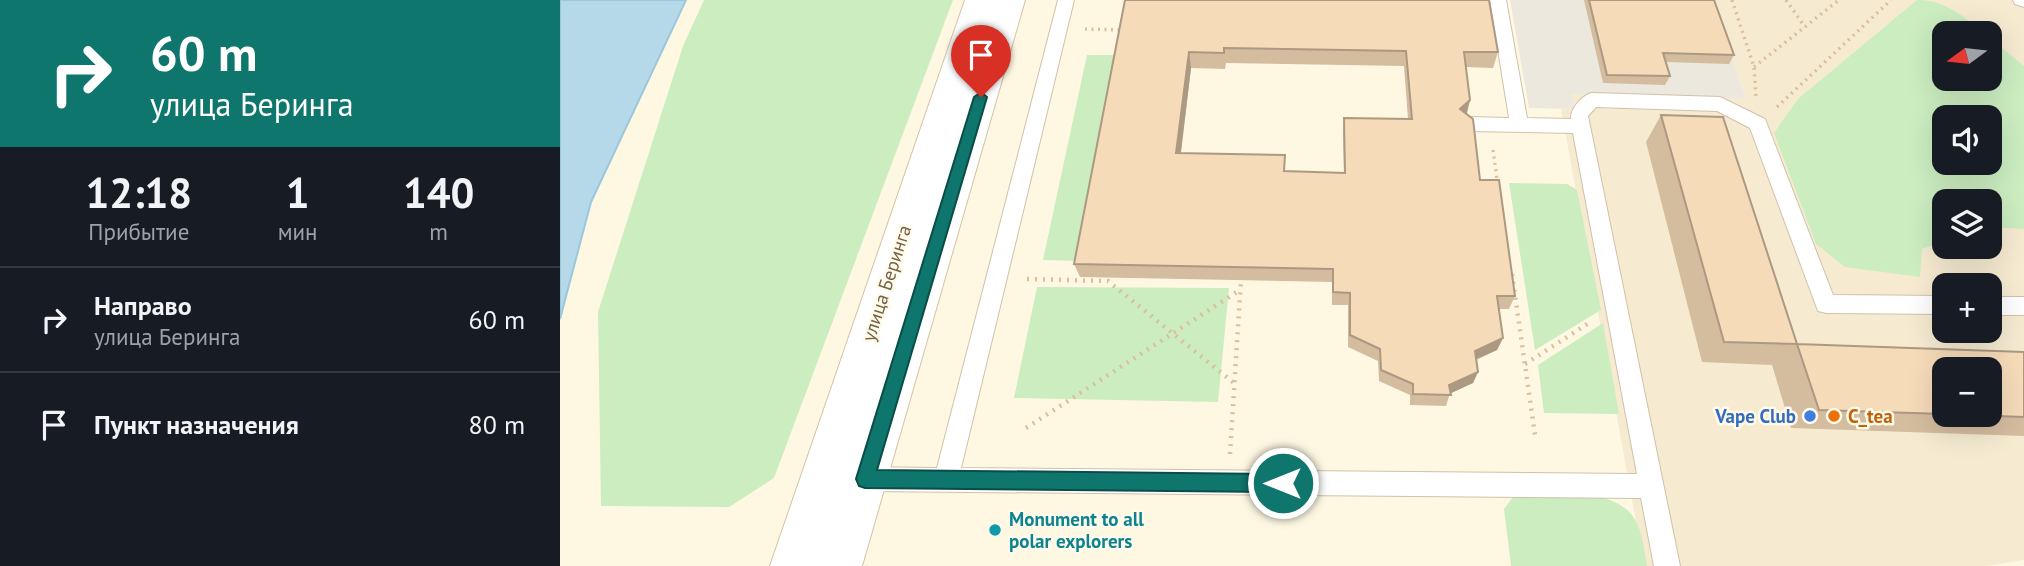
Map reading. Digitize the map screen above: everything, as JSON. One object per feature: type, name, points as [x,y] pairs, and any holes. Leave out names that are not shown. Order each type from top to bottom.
[{"type":"street","name":"улица Беринга","points":[[793,566],[980,0]]},
{"type":"street","name":"улица Беринга","points":[[839,566],[1010,0]]},
{"type":"lane","points":[[946,481],[1066,0]]},
{"type":"lane","points":[[1498,0],[1519,125]]},
{"type":"lane","points":[[1667,566],[1579,115],[1591,100],[1720,104],[1758,124],[1826,304],[1932,305]]},
{"type":"lane","points":[[1468,124],[1581,127]]},
{"type":"lane","points":[[2002,306],[2024,306]]},
{"type":"lane","points":[[865,479],[1651,486]]},
{"type":"path","points":[[1732,0],[1754,67],[1758,124]]},
{"type":"path","points":[[1786,0],[1805,27]]},
{"type":"path","points":[[1754,67],[1839,0]]},
{"type":"path","points":[[1758,124],[1891,0]]},
{"type":"path","points":[[1079,29],[1126,30]]},
{"type":"path","points":[[1489,125],[1499,191]]},
{"type":"path","points":[[1511,271],[1535,435]]},
{"type":"path","points":[[1019,279],[1108,281],[1234,383]]},
{"type":"path","points":[[1228,483],[1241,280]]},
{"type":"path","points":[[1026,428],[1240,290]]},
{"type":"path","points":[[1525,364],[1601,316],[1618,317]]},
{"type":"shaded area","points":[[1510,0],[1712,0],[1746,99],[1572,94],[1574,109],[1529,108]]},
{"type":"shaded area","points":[[1712,0],[2024,0],[2024,560],[1986,566],[1644,566],[1561,109],[1574,109],[1571,94],[1746,99]]},
{"type":"green space","points":[[704,0],[953,0],[774,478],[729,507],[601,506],[598,312],[683,46]]},
{"type":"green space","points":[[1917,0],[1945,6],[1968,21],[1932,21],[1932,91],[2002,91],[2002,48],[2024,66],[2024,229],[2002,228],[2002,189],[1932,189],[1932,245],[1922,249],[1920,277],[1845,267],[1816,244],[1774,133],[1798,99]]},
{"type":"green space","points":[[1087,55],[1118,55],[1079,261],[1043,260]]},
{"type":"green space","points":[[1509,183],[1567,184],[1577,190],[1601,310],[1535,350]]},
{"type":"green space","points":[[1037,287],[1229,288],[1218,402],[1014,398]]},
{"type":"green space","points":[[1603,323],[1619,414],[1544,413],[1538,365]]},
{"type":"green space","points":[[1596,496],[1621,506],[1635,520],[1643,540],[1647,566],[1511,566],[1504,509],[1513,497]]},
{"type":"water","points":[[560,0],[686,0],[591,202],[560,319]]},
{"type":"building","points":[[1125,0],[1489,0],[1498,52],[1464,52],[1470,100],[1460,109],[1473,119],[1480,180],[1499,180],[1515,296],[1497,296],[1503,338],[1475,351],[1478,372],[1449,385],[1451,395],[1413,394],[1413,384],[1381,370],[1380,349],[1350,335],[1350,293],[1333,292],[1333,269],[1074,264]],"holes":[[[1224,48],[1406,51],[1412,119],[1344,118],[1345,173],[1284,171],[1285,155],[1176,153],[1189,52],[1224,53]]]},
{"type":"building","points":[[1589,0],[1714,0],[1734,55],[1663,53],[1670,76],[1607,75]]},
{"type":"building","points":[[1661,115],[1723,117],[1797,344],[1724,342]]},
{"type":"building","points":[[1797,344],[2024,352],[2024,417],[2002,416],[2002,357],[1932,357],[1932,414],[1819,410]]},
{"type":"place","name":"Vape Club","points":[[1810,416]]},
{"type":"place","name":"C_tea","points":[[1834,416]]},
{"type":"place","name":"Monument to all polar explorers","points":[[995,530]]},
{"type":"route","points":[[981,97],[865,479],[1283,483]]}]
